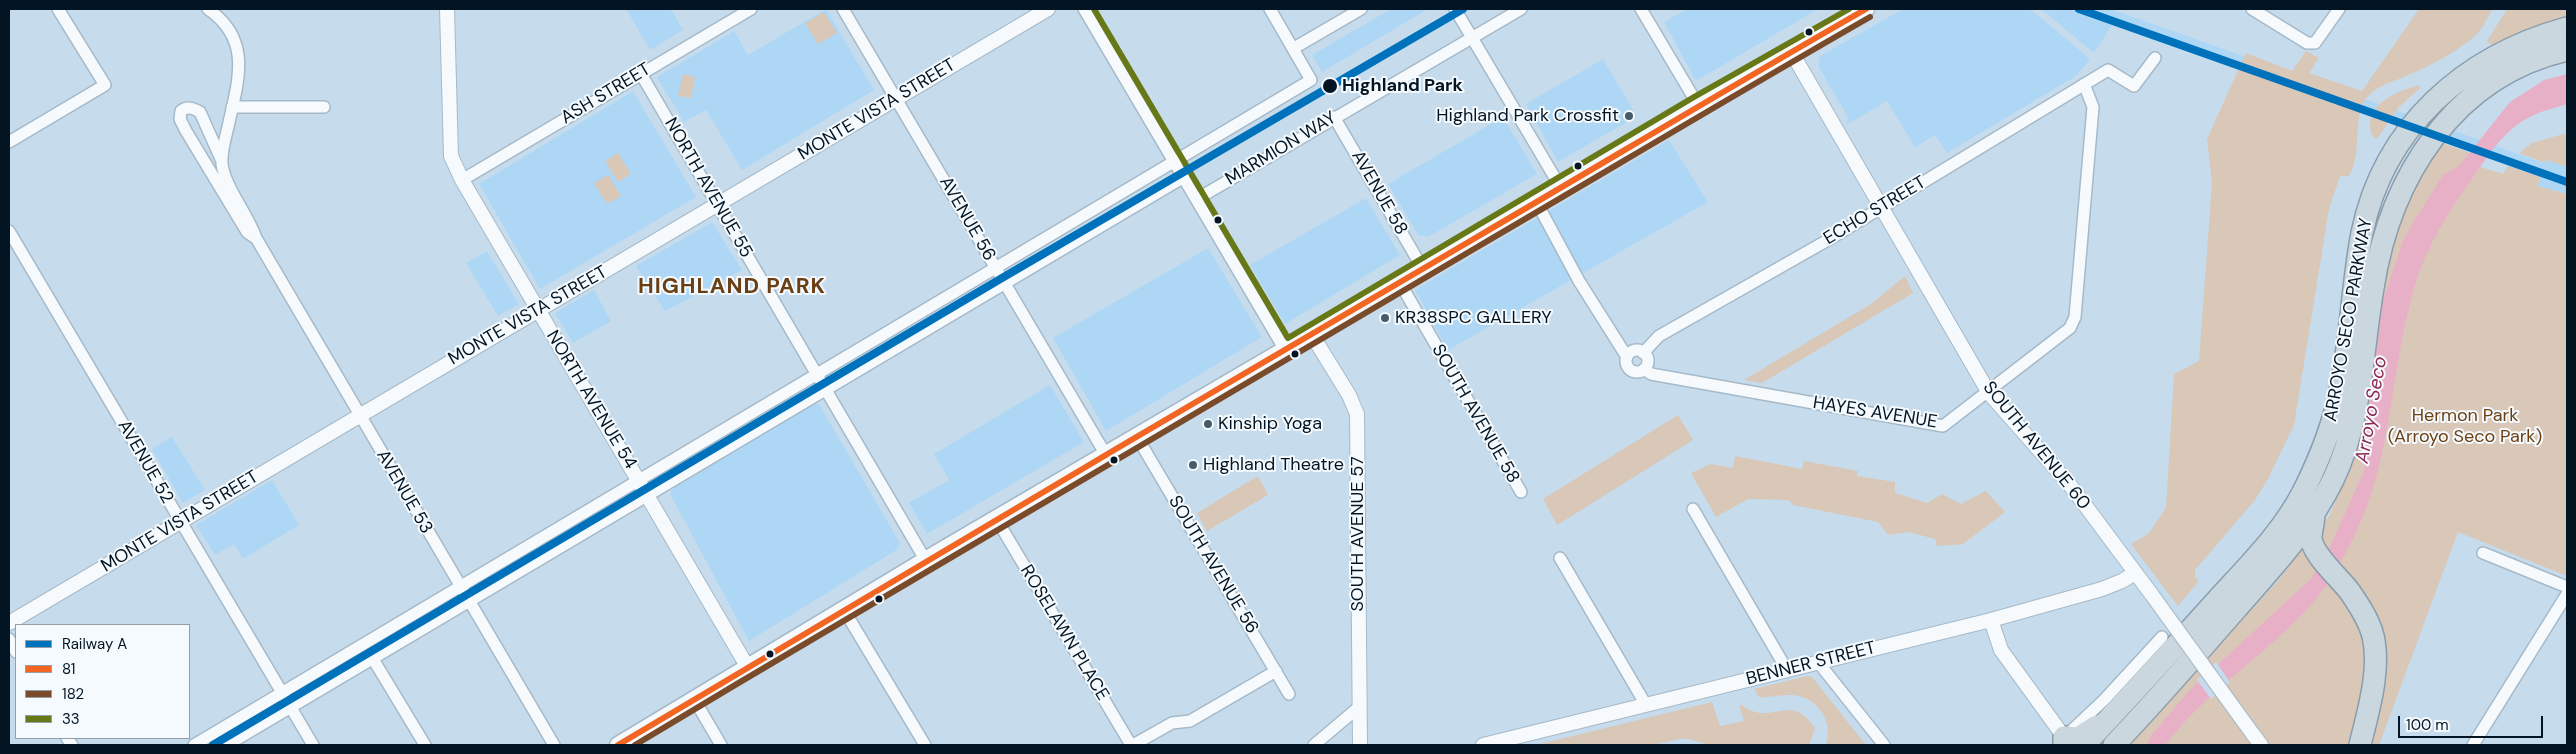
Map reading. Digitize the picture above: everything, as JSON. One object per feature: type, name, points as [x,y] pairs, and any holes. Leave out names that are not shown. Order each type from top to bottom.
[{"type":"highway","name":"ARROYO SECO PARKWAY","points":[[2084,745],[2268,544],[2303,492],[2327,439],[2340,390],[2356,268],[2369,207],[2381,176],[2404,136],[2435,99],[2470,71],[2518,44],[2567,28]]},
{"type":"highway","name":"ARROYO SECO PARKWAY","points":[[2114,745],[2289,548],[2314,513],[2334,478],[2344,450],[2360,386],[2373,287],[2381,250],[2391,216],[2421,153],[2440,128],[2471,97],[2515,67],[2567,50]]},
{"type":"highway","points":[[2314,513],[2311,536],[2316,551],[2358,604],[2373,636],[2375,659],[2370,704],[2360,745]]},
{"type":"highway","points":[[2266,575],[2283,569],[2297,554],[2316,551]]},
{"type":"highway","points":[[2062,743],[2078,738],[2108,720]]},
{"type":"main road","points":[[618,745],[1136,437],[1537,203],[1698,105],[1866,9]]},
{"type":"street","points":[[9,142],[105,86],[58,9]]},
{"type":"street","name":"AVENUE 53","points":[[208,9],[222,19],[238,45],[239,71],[223,149],[222,163]]},
{"type":"street","name":"NORTH AVENUE 54","points":[[447,9],[450,156],[537,310],[648,494],[748,666]]},
{"type":"street","name":"ASH STREET","points":[[462,180],[751,9]]},
{"type":"street","name":"AVENUE 56","points":[[843,9],[1106,455]]},
{"type":"street","name":"MONTE VISTA STREET","points":[[9,623],[1048,9]]},
{"type":"street","points":[[1084,9],[1176,162],[1284,350]]},
{"type":"street","points":[[194,745],[817,376],[1311,80],[1270,9]]},
{"type":"street","points":[[1294,48],[1361,9]]},
{"type":"street","points":[[1454,9],[1561,188]]},
{"type":"street","name":"MARMION WAY","points":[[1197,199],[1521,9]]},
{"type":"street","points":[[1641,9],[1698,105]]},
{"type":"street","points":[[2252,9],[2307,43],[2315,43],[2339,9]]},
{"type":"street","name":"SOUTH AVENUE 60","points":[[1792,53],[1989,392],[2070,485],[2261,745]]},
{"type":"street","name":"ECHO STREET","points":[[1644,353],[1659,336],[1882,208],[2108,70],[2134,86],[2155,58]]},
{"type":"street","name":"NORTH AVENUE 55","points":[[641,74],[926,561]]},
{"type":"street","name":"HAYES AVENUE","points":[[1644,369],[1651,374],[1936,427],[1943,426],[2070,328],[2075,318],[2093,107],[2084,84]]},
{"type":"street","points":[[232,107],[324,107]]},
{"type":"street","name":"AVENUE 53","points":[[256,238],[246,232],[186,131],[180,119],[181,111],[185,108],[193,108],[200,112],[222,163],[224,173],[256,238],[554,745]]},
{"type":"street","name":"AVENUE 58","points":[[1334,117],[1423,269]]},
{"type":"street","points":[[227,745],[1184,177]]},
{"type":"street","points":[[1537,203],[1579,281],[1627,356],[1626,364],[1630,370],[1638,372],[1644,369],[1647,359],[1644,353],[1634,350],[1627,356]]},
{"type":"street","name":"AVENUE 52","points":[[9,231],[313,745]]},
{"type":"street","name":"SOUTH AVENUE 58","points":[[1400,283],[1521,492]]},
{"type":"street","name":"SOUTH AVENUE 57","points":[[1312,335],[1349,395],[1357,414],[1358,707],[1360,745]]},
{"type":"street","name":"SOUTH AVENUE 56","points":[[1136,437],[1289,694]]},
{"type":"street","points":[[1693,509],[1787,670]]},
{"type":"street","name":"ROSELAWN PLACE","points":[[997,520],[1132,745]]},
{"type":"street","points":[[2483,553],[2567,587]]},
{"type":"street","points":[[1560,558],[1646,705]]},
{"type":"street","name":"BENNER STREET","points":[[1483,745],[1991,620],[2102,590],[2122,581],[2135,572]]},
{"type":"street","points":[[2473,745],[2567,594]]},
{"type":"street","points":[[844,610],[925,745]]},
{"type":"street","points":[[1991,620],[2001,650],[2062,743],[2162,637]]},
{"type":"street","points":[[9,639],[15,650]]},
{"type":"street","points":[[374,659],[425,745]]},
{"type":"street","points":[[1818,662],[1884,745]]},
{"type":"street","points":[[1132,745],[1172,722],[1190,721],[1276,671]]},
{"type":"street","points":[[694,699],[721,745]]},
{"type":"street","points":[[1314,745],[1358,707]]},
{"type":"shaded area","points":[[626,9],[671,9],[683,30],[650,50]]},
{"type":"shaded area","points":[[826,9],[874,90],[742,170],[706,110],[684,122],[657,77],[734,31],[748,55]]},
{"type":"shaded area","points":[[1391,9],[1428,9],[1322,72],[1312,55]]},
{"type":"shaded area","points":[[1687,9],[1818,9],[1696,81],[1664,22]]},
{"type":"shaded area","points":[[1903,9],[2030,9],[2090,59],[2076,76],[1947,153],[1935,135],[1915,147],[1887,101],[1846,125],[1848,117],[1818,66],[1820,56]]},
{"type":"shaded area","points":[[2041,9],[2111,9],[2544,163],[2546,160],[2567,167],[2567,194],[2538,186],[2540,177],[2112,25],[2094,53]]},
{"type":"shaded area","points":[[1603,59],[1637,116],[1558,162],[1526,104]]},
{"type":"shaded area","points":[[633,91],[696,197],[540,289],[479,184]]},
{"type":"shaded area","points":[[1503,117],[1537,174],[1428,237],[1418,235],[1388,184]]},
{"type":"shaded area","points":[[1669,140],[1708,202],[1448,350],[1415,290]]},
{"type":"shaded area","points":[[1366,198],[1400,255],[1285,324],[1250,265]]},
{"type":"shaded area","points":[[712,222],[742,270],[665,311],[636,266]]},
{"type":"shaded area","points":[[1208,248],[1262,337],[1106,431],[1053,338]]},
{"type":"shaded area","points":[[487,251],[519,304],[498,316],[466,263]]},
{"type":"shaded area","points":[[594,290],[611,321],[573,343],[555,313]]},
{"type":"shaded area","points":[[1050,385],[1084,442],[927,534],[909,503],[949,480],[934,454]]},
{"type":"shaded area","points":[[812,403],[819,404],[900,543],[898,549],[749,641],[670,494],[674,486]]},
{"type":"shaded area","points":[[172,437],[205,490],[183,503],[152,449]]},
{"type":"shaded area","points":[[272,480],[299,525],[243,559],[234,544],[215,555],[196,525]]},
{"type":"green space","points":[[2419,9],[2492,9],[2481,29],[2469,41],[2434,63],[2377,89],[2363,103],[2358,123],[2356,156],[2353,166],[2349,176],[2340,176],[2329,209],[2294,425],[2268,479],[2255,500],[2195,570],[2195,577],[2199,581],[2178,606],[2131,544],[2148,534],[2166,508],[2174,374],[2199,361],[2212,183],[2207,139],[2246,53],[2292,71],[2306,51],[2319,58],[2309,73],[2362,91]]},
{"type":"green space","points":[[2507,9],[2567,9],[2567,16],[2518,33],[2491,45],[2487,41]]},
{"type":"green space","points":[[824,12],[837,33],[818,44],[805,23]]},
{"type":"green space","points":[[683,74],[695,77],[691,98],[678,96]]},
{"type":"green space","points":[[2419,85],[2420,88],[2399,107],[2377,139],[2373,137],[2370,126],[2371,116],[2376,108],[2391,96]]},
{"type":"green space","points":[[2567,133],[2567,167],[2546,160],[2545,163],[2519,153],[2532,143]]},
{"type":"green space","name":"Hermon Park (Arroyo Seco Park)","points":[[2439,142],[2470,153],[2464,162],[2503,174],[2508,166],[2540,177],[2538,186],[2567,194],[2567,576],[2458,532],[2379,745],[2125,745],[2277,582],[2329,516],[2351,468],[2362,429],[2380,300],[2404,207]]},
{"type":"green space","points":[[618,153],[631,174],[618,182],[605,161]]},
{"type":"green space","points":[[608,175],[621,196],[607,204],[594,183]]},
{"type":"green space","points":[[1905,276],[1913,293],[1762,383],[1744,380],[1871,304]]},
{"type":"green space","points":[[1678,415],[1693,440],[1557,525],[1543,499]]},
{"type":"green space","points":[[1735,456],[1802,469],[1804,461],[1858,471],[1857,476],[1895,482],[1895,493],[1927,503],[1942,494],[1961,504],[1986,491],[2005,512],[1963,544],[1937,546],[1935,539],[1909,532],[1888,535],[1878,522],[1793,505],[1789,500],[1748,499],[1716,517],[1691,473],[1711,464],[1733,468]]},
{"type":"green space","points":[[1258,476],[1268,495],[1207,531],[1197,513]]},
{"type":"green space","points":[[1807,676],[1812,677],[1866,745],[1826,745],[1828,730],[1826,722],[1819,708],[1813,703],[1794,695],[1759,697],[1754,689]]},
{"type":"green space","points":[[1712,702],[1720,726],[1744,721],[1739,706],[1742,705],[1759,713],[1786,710],[1802,714],[1815,728],[1810,743],[1806,745],[1708,745],[1690,739],[1680,739],[1652,745],[1536,745]]},
{"type":"water","name":"Arroyo Seco","points":[[2567,74],[2567,104],[2530,117],[2503,138],[2488,155],[2461,195],[2431,245],[2415,285],[2406,319],[2382,454],[2373,488],[2362,520],[2332,576],[2316,599],[2298,618],[2200,706],[2165,745],[2147,745],[2151,736],[2190,690],[2311,579],[2331,545],[2364,471],[2374,356],[2383,300],[2403,241],[2443,175],[2459,166],[2510,102],[2544,80]]},
{"type":"pier","points":[[2216,662],[2230,682],[2211,699],[2197,680]]},
{"type":"rail line","name":"A","points":[[213,745],[1002,278],[1463,9]]},
{"type":"rail line","name":"A","points":[[2079,9],[2567,182]]},
{"type":"transit line","name":"33","points":[[1094,9],[1288,338],[1694,97],[1849,9]]},
{"type":"transit line","name":"81","points":[[618,745],[1154,426],[1866,9]]},
{"type":"transit line","name":"182","points":[[635,745],[1161,432],[1870,17]]},
{"type":"place","name":"Highland Park","points":[[1330,86]]},
{"type":"place","name":"Highland Park Crossfit","points":[[1629,116]]},
{"type":"place","name":"KR38SPC GALLERY","points":[[1385,318]]},
{"type":"place","name":"Kinship Yoga","points":[[1208,424]]},
{"type":"place","name":"Highland Theatre","points":[[1193,465]]},
{"type":"district","name":"HIGHLAND PARK","points":[[732,287]]}]
